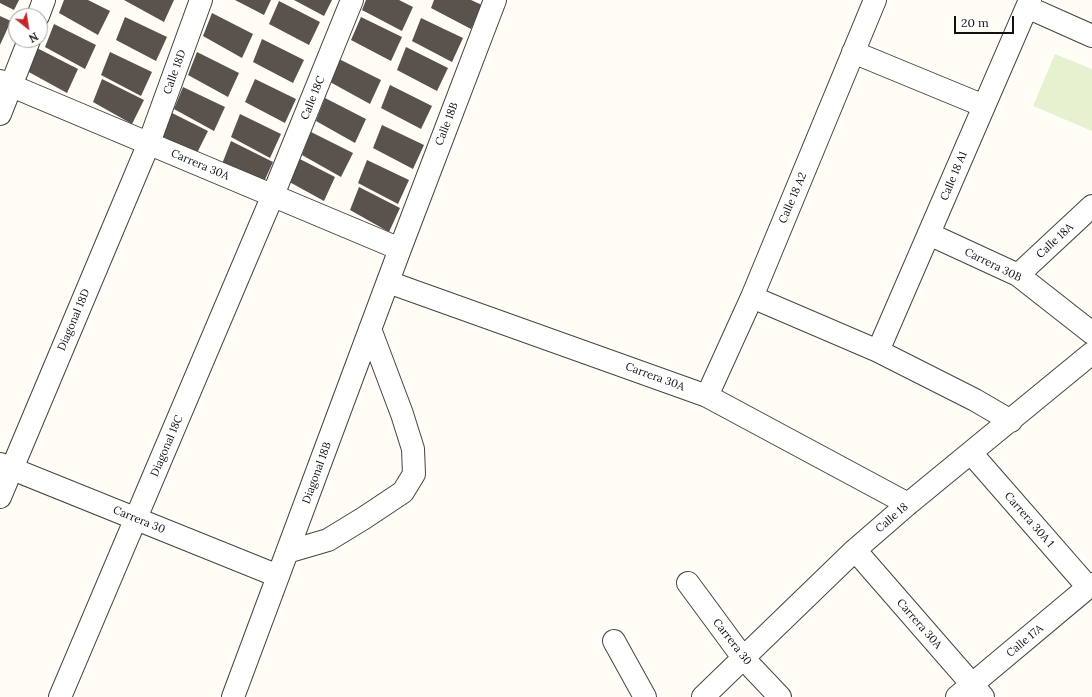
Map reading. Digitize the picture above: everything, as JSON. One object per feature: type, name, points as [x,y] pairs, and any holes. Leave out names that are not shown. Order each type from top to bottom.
[{"type":"street","name":"Calle 18D","points":[[149,143],[201,0]]},
{"type":"street","name":"Calle 18C","points":[[273,195],[352,0]]},
{"type":"street","name":"Calle 18B","points":[[400,249],[495,0]]},
{"type":"street","name":"Calle 18 A2","points":[[707,396],[752,297],[875,0]]},
{"type":"street","points":[[1028,3],[1092,36]]},
{"type":"street","name":"Calle 18 A1","points":[[878,351],[1028,3]]},
{"type":"street","points":[[0,114],[6,83],[25,48]]},
{"type":"street","points":[[853,52],[984,106]]},
{"type":"street","name":"Carrera 30A","points":[[6,83],[400,249]]},
{"type":"street","name":"Diagonal 18D","points":[[0,497],[6,466],[149,143]]},
{"type":"street","name":"Diagonal 18C","points":[[60,697],[137,519],[273,195]]},
{"type":"street","name":"Calle 18A","points":[[1018,275],[1092,206]]},
{"type":"street","name":"Carrera 30B","points":[[929,234],[1018,275],[1092,333]]},
{"type":"street","name":"Diagonal 18B","points":[[233,697],[400,249]]},
{"type":"street","name":"Carrera 30A","points":[[388,282],[707,396],[908,504]]},
{"type":"street","points":[[752,297],[878,351],[975,400],[1011,421]]},
{"type":"street","points":[[287,552],[328,540],[364,518],[403,492],[414,474],[413,449],[402,414],[370,329]]},
{"type":"street","name":"Calle 18","points":[[703,697],[855,550],[908,504],[1092,353]]},
{"type":"street","name":"Carrera 30A 1","points":[[971,453],[1090,586]]},
{"type":"street","name":"Carrera 30","points":[[6,466],[278,576]]},
{"type":"street","name":"Carrera 30A","points":[[855,550],[971,693]]},
{"type":"street","name":"Carrera 30","points":[[688,583],[744,659],[780,697]]},
{"type":"street","name":"Calle 17A","points":[[971,693],[1090,586]]},
{"type":"street","points":[[614,641],[645,697]]},
{"type":"green space","points":[[1055,54],[1092,69],[1092,131],[1033,106]]},
{"type":"building","points":[[0,0],[19,0],[15,8],[10,8],[0,3]]},
{"type":"building","points":[[64,0],[88,0],[110,11],[98,35],[59,13]]},
{"type":"building","points":[[124,0],[174,0],[164,22]]},
{"type":"building","points":[[235,0],[271,0],[264,15]]},
{"type":"building","points":[[294,0],[332,0],[324,16]]},
{"type":"building","points":[[366,0],[399,0],[413,7],[402,31],[362,10]]},
{"type":"building","points":[[434,0],[471,0],[482,5],[471,29],[431,8]]},
{"type":"building","points":[[279,1],[320,22],[309,45],[269,24]]},
{"type":"building","points":[[212,13],[253,34],[242,58],[203,36]]},
{"type":"building","points":[[0,16],[8,20],[8,28],[0,45]]},
{"type":"building","points":[[125,17],[167,37],[156,61],[116,40]]},
{"type":"building","points":[[361,17],[402,37],[391,61],[351,40]]},
{"type":"building","points":[[421,18],[463,38],[452,62],[412,41]]},
{"type":"building","points":[[54,24],[96,45],[85,69],[47,48],[48,39]]},
{"type":"building","points":[[262,39],[304,60],[293,83],[253,62]]},
{"type":"building","points":[[406,47],[448,68],[437,91],[397,70]]},
{"type":"building","points":[[37,48],[78,69],[67,93],[27,71]]},
{"type":"building","points":[[110,52],[152,72],[141,96],[101,75]]},
{"type":"building","points":[[197,52],[239,73],[228,97],[188,75]]},
{"type":"building","points":[[339,59],[381,80],[370,104],[330,82]]},
{"type":"building","points":[[102,79],[144,100],[132,124],[93,102]]},
{"type":"building","points":[[255,79],[296,99],[285,123],[245,102]]},
{"type":"building","points":[[390,85],[432,106],[421,129],[381,108]]},
{"type":"building","points":[[183,87],[225,107],[214,131],[174,109]]},
{"type":"building","points":[[325,98],[366,119],[355,143],[316,121]]},
{"type":"building","points":[[166,110],[208,131],[196,155],[157,133]]},
{"type":"building","points":[[240,114],[281,134],[270,158],[231,137]]},
{"type":"building","points":[[382,125],[424,145],[413,169],[373,148]]},
{"type":"building","points":[[311,132],[353,153],[341,177],[302,155]]},
{"type":"building","points":[[231,141],[273,162],[262,186],[222,164]]},
{"type":"building","points":[[294,156],[335,177],[324,201],[284,179]]},
{"type":"building","points":[[367,160],[409,180],[398,204],[358,183]]},
{"type":"building","points":[[359,187],[400,208],[389,232],[350,210]]}]
